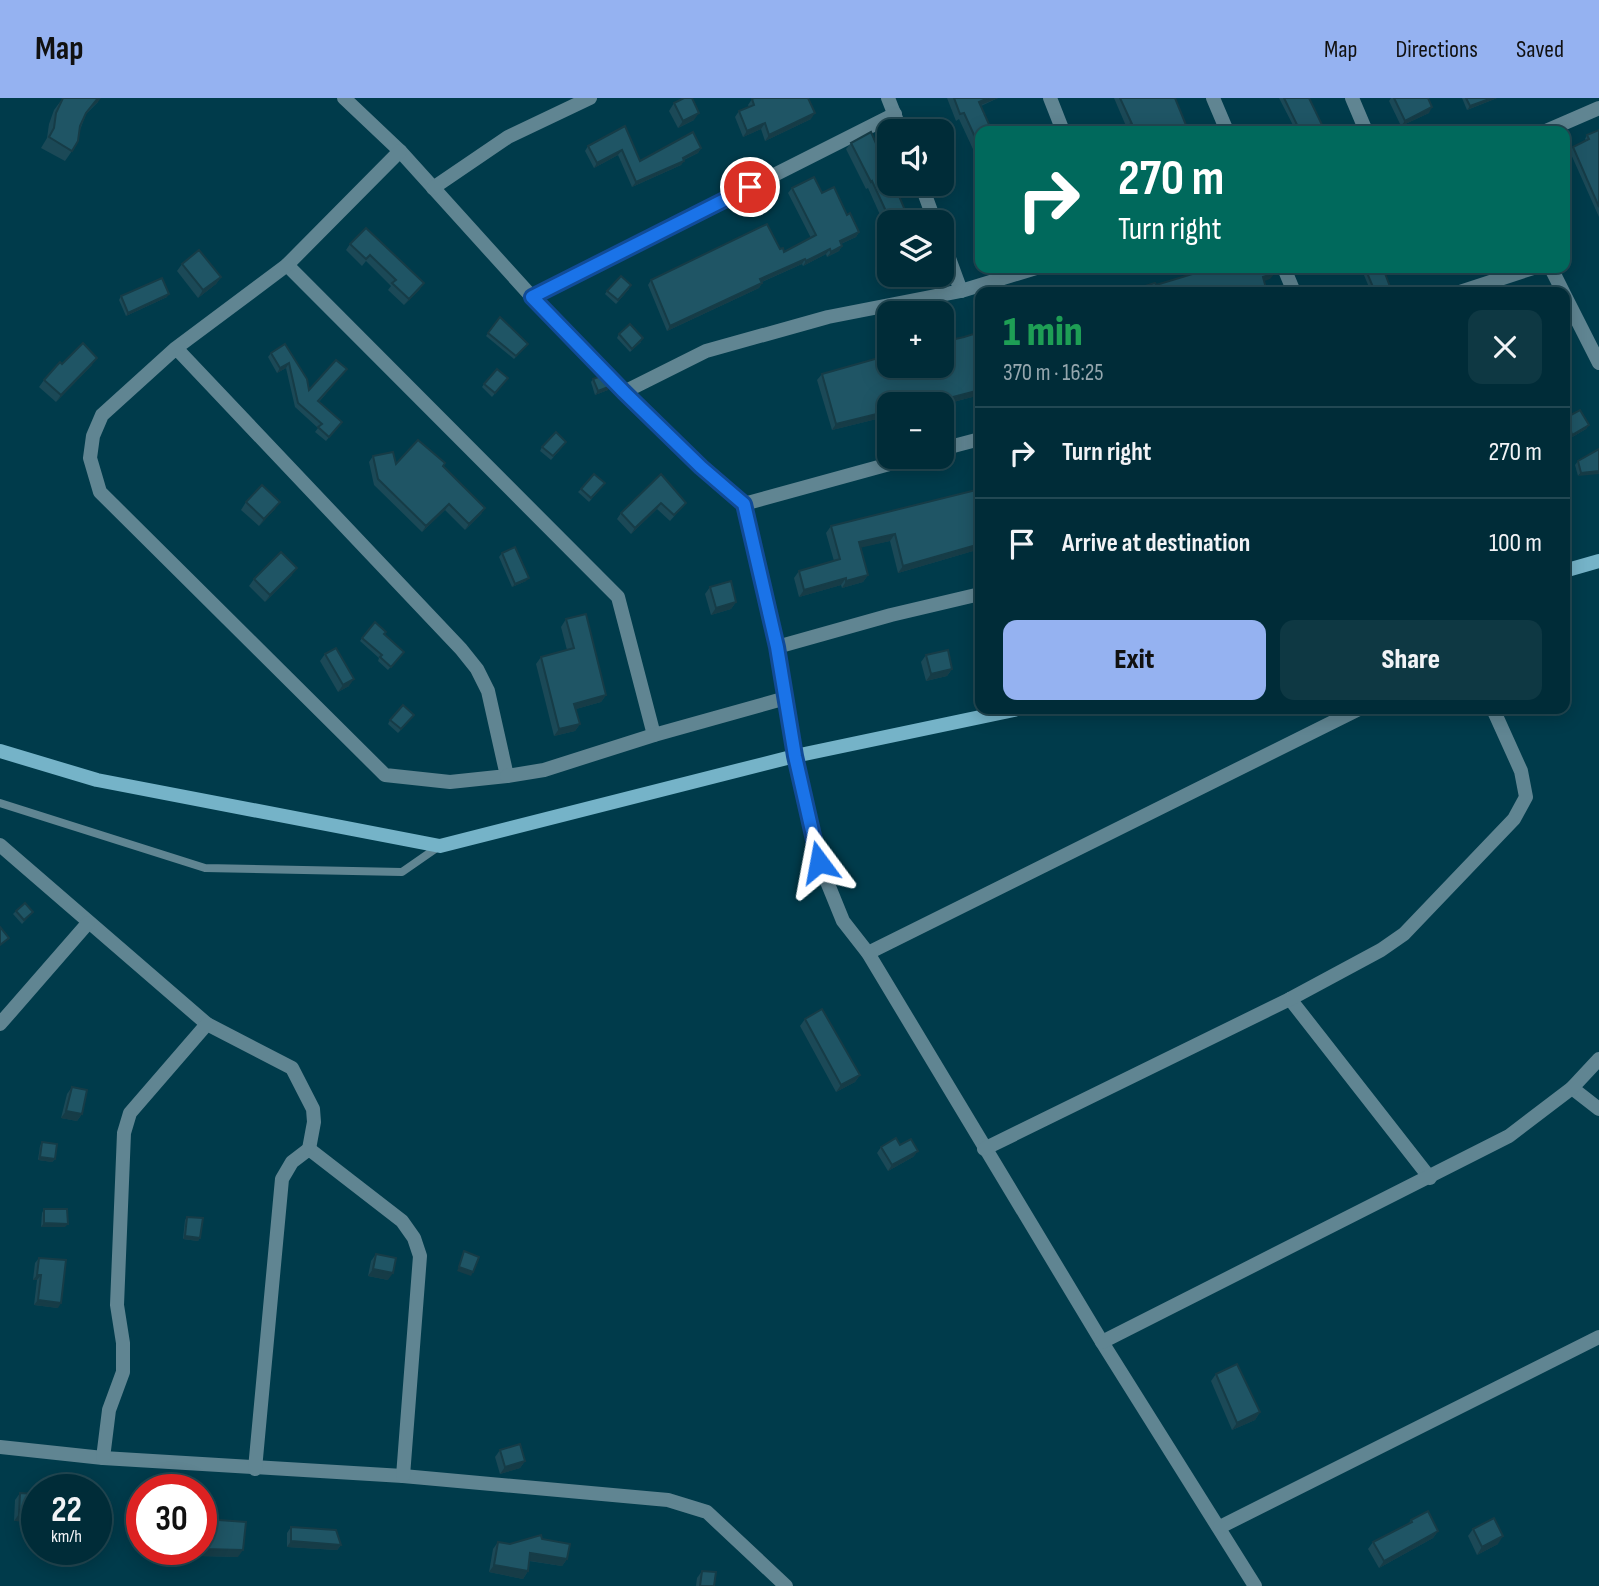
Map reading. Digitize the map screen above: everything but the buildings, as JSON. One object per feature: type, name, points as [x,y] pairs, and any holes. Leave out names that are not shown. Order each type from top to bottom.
[{"type":"street","points":[[344,98],[400,151],[532,297],[624,392],[701,467],[744,504],[777,647],[795,756],[819,862],[843,921],[868,953],[984,1149],[1255,1586]]},
{"type":"street","points":[[433,188],[508,137],[590,98]]},
{"type":"street","points":[[888,98],[897,119]]},
{"type":"street","points":[[1050,98],[1061,126]]},
{"type":"street","points":[[1213,98],[1225,126]]},
{"type":"street","points":[[1352,98],[1364,126]]},
{"type":"street","points":[[1558,126],[1599,108]]},
{"type":"street","points":[[532,297],[895,114]]},
{"type":"street","points":[[400,151],[287,265],[176,348],[102,415],[93,436],[90,458],[100,492],[385,775],[450,782],[544,770],[786,698]]},
{"type":"street","points":[[287,265],[618,597],[654,736]]},
{"type":"street","points":[[954,272],[961,291]]},
{"type":"street","points":[[624,392],[706,351],[828,317],[961,291],[1020,273]]},
{"type":"street","points":[[1475,287],[1518,273]]},
{"type":"street","points":[[1570,305],[1599,363]]},
{"type":"street","points":[[176,348],[477,669],[488,691],[507,776]]},
{"type":"street","points":[[954,447],[975,440]]},
{"type":"street","points":[[744,504],[877,467]]},
{"type":"street","points":[[1570,569],[1599,561]]},
{"type":"street","points":[[777,647],[975,595]]},
{"type":"street","points":[[0,751],[97,780],[440,846],[795,756],[994,714]]},
{"type":"street","points":[[868,953],[1349,714]]},
{"type":"street","points":[[984,1149],[1290,999],[1381,950],[1404,934],[1514,819],[1526,797],[1521,771],[1495,714]]},
{"type":"street","points":[[0,845],[207,1024],[292,1068],[313,1109],[314,1122],[309,1149],[292,1162],[282,1179],[255,1469]]},
{"type":"street","points":[[0,1024],[89,923]]},
{"type":"street","points":[[1290,999],[1430,1178]]},
{"type":"street","points":[[103,1458],[109,1410],[123,1372],[123,1343],[117,1305],[124,1133],[130,1113],[207,1024]]},
{"type":"street","points":[[1102,1342],[1509,1136],[1572,1088],[1599,1059]]},
{"type":"street","points":[[1572,1088],[1599,1109]]},
{"type":"street","points":[[309,1149],[402,1221],[414,1238],[419,1256],[403,1476]]},
{"type":"street","points":[[1220,1527],[1599,1337]]},
{"type":"street","points":[[0,1447],[103,1458],[255,1469],[403,1476],[668,1500],[707,1512],[786,1586]]},
{"type":"lane","points":[[0,803],[205,868],[402,872],[440,846]]},
{"type":"route","points":[[750,187],[532,297],[624,392],[701,467],[744,504],[777,647],[795,756],[819,862]]}]
